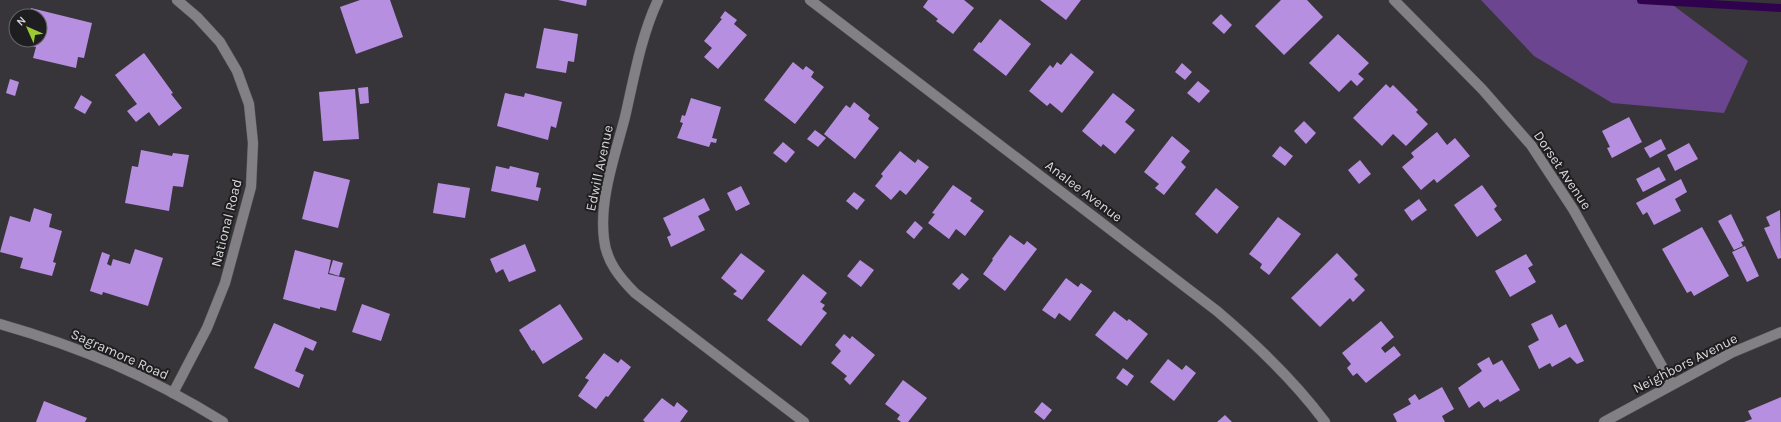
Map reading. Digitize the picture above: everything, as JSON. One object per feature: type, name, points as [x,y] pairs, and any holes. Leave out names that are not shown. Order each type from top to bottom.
[{"type":"street","name":"National Road","points":[[173,393],[207,328],[225,283],[251,187],[253,143],[249,104],[237,71],[220,42],[197,17],[177,0]]},
{"type":"street","name":"Edwill Avenue","points":[[658,0],[643,42],[606,194],[602,222],[604,241],[610,261],[620,279],[635,293],[804,422]]},
{"type":"street","name":"Analee Avenue","points":[[810,0],[1216,311],[1253,342],[1284,372],[1325,422]]},
{"type":"street","name":"Dorset Avenue","points":[[1394,0],[1482,89],[1531,145],[1573,209],[1672,384]]},
{"type":"street","name":"Sagramore Road","points":[[0,324],[82,350],[129,370],[173,393],[222,422]]},
{"type":"street","name":"Neighbors Avenue","points":[[1604,422],[1731,353],[1781,332]]},
{"type":"shaded area","points":[[1481,0],[1666,0],[1748,61],[1724,113],[1612,103],[1534,56]]},
{"type":"building","points":[[360,0],[390,0],[403,37],[356,54],[340,7]]},
{"type":"building","points":[[558,0],[587,0],[586,6]]},
{"type":"building","points":[[928,0],[964,0],[974,8],[953,34],[936,21],[938,19],[923,7]]},
{"type":"building","points":[[1040,0],[1081,0],[1066,20]]},
{"type":"building","points":[[1281,0],[1307,0],[1323,17],[1284,55],[1255,26]]},
{"type":"building","points":[[725,11],[737,20],[734,24],[747,35],[718,69],[704,57],[712,48],[704,41],[722,19],[720,18]]},
{"type":"building","points":[[48,12],[92,23],[84,58],[78,57],[76,68],[33,58],[36,48],[48,48]]},
{"type":"building","points":[[1221,14],[1232,25],[1224,34],[1212,23]]},
{"type":"building","points":[[1000,19],[1031,44],[1006,76],[973,50],[979,42],[981,43]]},
{"type":"building","points":[[544,28],[578,34],[574,62],[568,61],[566,73],[536,68]]},
{"type":"building","points":[[1338,34],[1369,63],[1358,74],[1364,79],[1357,86],[1351,80],[1339,92],[1309,63]]},
{"type":"building","points":[[144,53],[182,108],[159,126],[149,112],[136,122],[127,111],[137,104],[115,75]]},
{"type":"building","points":[[1071,53],[1094,72],[1062,113],[1050,103],[1047,106],[1029,91],[1050,65],[1053,68],[1057,62],[1061,65]]},
{"type":"building","points":[[793,62],[803,70],[806,66],[814,72],[811,77],[824,87],[795,124],[764,100]]},
{"type":"building","points":[[1182,63],[1192,72],[1185,80],[1175,72]]},
{"type":"building","points":[[10,79],[19,82],[15,96],[6,93]]},
{"type":"building","points":[[1198,81],[1210,91],[1199,103],[1187,93]]},
{"type":"building","points":[[1386,84],[1390,88],[1393,85],[1418,110],[1416,112],[1428,124],[1406,146],[1393,134],[1382,146],[1353,118]]},
{"type":"building","points":[[368,87],[369,103],[360,104],[358,88]]},
{"type":"building","points":[[355,89],[359,139],[323,141],[319,92]]},
{"type":"building","points":[[505,93],[524,97],[525,93],[562,102],[556,128],[551,126],[548,140],[497,126]]},
{"type":"building","points":[[1113,93],[1135,110],[1125,122],[1135,130],[1115,154],[1103,144],[1101,147],[1082,131]]},
{"type":"building","points":[[81,95],[92,102],[85,114],[74,108]]},
{"type":"building","points":[[691,98],[721,107],[712,138],[717,139],[716,143],[711,142],[709,147],[677,138],[683,123],[680,122],[682,115],[685,116]]},
{"type":"building","points":[[854,102],[870,115],[868,119],[879,128],[855,159],[824,134],[846,105],[850,108]]},
{"type":"building","points":[[1629,117],[1642,142],[1612,158],[1607,148],[1610,147],[1602,131]]},
{"type":"building","points":[[1304,121],[1316,133],[1306,144],[1294,131]]},
{"type":"building","points":[[815,130],[826,138],[818,147],[807,139]]},
{"type":"building","points":[[1437,132],[1447,145],[1455,138],[1470,156],[1437,183],[1434,179],[1421,190],[1402,167],[1414,157],[1411,153]]},
{"type":"building","points":[[1172,136],[1190,151],[1181,162],[1186,167],[1164,195],[1155,188],[1159,184],[1144,172]]},
{"type":"building","points":[[1661,139],[1666,149],[1650,158],[1644,148]]},
{"type":"building","points":[[783,142],[795,152],[786,163],[773,153]]},
{"type":"building","points":[[1689,143],[1698,159],[1675,171],[1667,155]]},
{"type":"building","points":[[1280,146],[1293,156],[1285,166],[1272,156]]},
{"type":"building","points":[[141,150],[172,156],[173,153],[189,155],[183,187],[173,186],[169,211],[125,203],[132,166],[138,167]]},
{"type":"building","points":[[900,151],[915,163],[918,159],[929,167],[906,195],[900,190],[891,200],[875,186],[883,176],[881,174]]},
{"type":"building","points":[[1360,160],[1371,174],[1359,184],[1348,170]]},
{"type":"building","points":[[496,166],[509,169],[510,166],[539,173],[536,187],[541,188],[538,201],[491,191]]},
{"type":"building","points":[[1659,167],[1666,180],[1643,192],[1636,179]]},
{"type":"building","points":[[314,171],[350,180],[338,228],[302,219]]},
{"type":"building","points":[[1681,179],[1687,192],[1675,199],[1681,211],[1654,225],[1647,212],[1643,215],[1636,203]]},
{"type":"building","points":[[438,183],[470,188],[465,218],[433,213]]},
{"type":"building","points":[[953,185],[972,198],[970,201],[984,211],[965,236],[956,229],[949,239],[928,223],[935,214],[932,213]]},
{"type":"building","points":[[1482,185],[1497,206],[1494,209],[1502,220],[1477,237],[1454,205]]},
{"type":"building","points":[[741,186],[750,204],[736,211],[727,193]]},
{"type":"building","points":[[1216,188],[1239,207],[1217,234],[1195,214]]},
{"type":"building","points":[[854,192],[865,200],[857,210],[846,201]]},
{"type":"building","points":[[704,198],[710,210],[698,216],[705,230],[671,247],[667,237],[671,235],[663,218]]},
{"type":"building","points":[[1419,199],[1427,210],[1412,221],[1404,210]]},
{"type":"building","points":[[34,208],[52,214],[49,227],[62,231],[53,262],[56,263],[52,276],[20,268],[23,258],[0,252],[10,216],[30,222]]},
{"type":"building","points":[[1780,210],[1781,258],[1778,259],[1764,228],[1770,226],[1766,217]]},
{"type":"building","points":[[1731,214],[1744,241],[1741,242],[1743,246],[1734,250],[1718,221]]},
{"type":"building","points":[[1278,217],[1301,234],[1269,275],[1260,268],[1262,264],[1249,254]]},
{"type":"building","points":[[915,221],[923,228],[914,239],[906,232]]},
{"type":"building","points":[[1702,227],[1729,276],[1694,296],[1691,291],[1687,293],[1662,249]]},
{"type":"building","points":[[1010,235],[1024,245],[1027,241],[1037,249],[1005,291],[983,274]]},
{"type":"building","points":[[525,244],[536,271],[509,282],[503,269],[496,273],[490,259]]},
{"type":"building","points":[[1745,246],[1759,276],[1747,282],[1732,252]]},
{"type":"building","points":[[135,249],[163,258],[148,306],[103,292],[102,295],[90,291],[102,252],[110,255],[107,264],[111,266],[113,259],[130,264]]},
{"type":"building","points":[[295,250],[331,260],[328,274],[345,278],[336,311],[320,307],[320,309],[283,299]]},
{"type":"building","points":[[741,253],[765,271],[742,300],[733,294],[737,291],[721,278]]},
{"type":"building","points":[[1337,253],[1358,275],[1354,279],[1365,290],[1353,302],[1350,298],[1320,327],[1291,298]]},
{"type":"building","points":[[1526,254],[1533,265],[1528,268],[1536,282],[1510,297],[1495,271]]},
{"type":"building","points":[[333,260],[343,263],[339,276],[329,273]]},
{"type":"building","points":[[860,260],[874,270],[861,287],[847,276]]},
{"type":"building","points":[[962,273],[969,279],[959,290],[952,284]]},
{"type":"building","points":[[803,274],[827,293],[820,302],[825,305],[822,309],[827,313],[801,346],[767,320]]},
{"type":"building","points":[[1066,278],[1078,287],[1081,283],[1092,291],[1070,321],[1059,313],[1055,319],[1042,310]]},
{"type":"building","points":[[362,304],[390,314],[381,341],[352,332]]},
{"type":"building","points":[[560,304],[583,339],[543,364],[534,350],[532,351],[519,330]]},
{"type":"building","points":[[1114,311],[1127,321],[1129,319],[1148,334],[1127,360],[1095,335]]},
{"type":"building","points":[[1552,314],[1559,328],[1566,324],[1584,361],[1577,364],[1570,357],[1552,367],[1550,363],[1539,369],[1528,346],[1539,340],[1531,324]]},
{"type":"building","points":[[1381,321],[1394,337],[1381,348],[1385,353],[1394,346],[1401,355],[1366,383],[1357,373],[1353,376],[1347,368],[1351,364],[1342,353]]},
{"type":"building","points":[[274,323],[317,342],[313,351],[305,347],[295,371],[304,375],[299,388],[254,368]]},
{"type":"building","points":[[844,334],[850,339],[852,336],[875,355],[850,385],[844,379],[847,376],[831,363],[841,351],[835,345]]},
{"type":"building","points":[[604,353],[618,363],[621,359],[631,367],[608,397],[606,396],[596,409],[578,396],[589,380],[585,378]]},
{"type":"building","points":[[1489,357],[1493,365],[1502,360],[1520,390],[1500,402],[1498,399],[1484,408],[1479,401],[1469,408],[1458,388],[1482,371],[1477,364]]},
{"type":"building","points":[[1168,359],[1182,370],[1186,365],[1196,373],[1174,401],[1150,382]]},
{"type":"building","points":[[1123,368],[1134,376],[1127,386],[1116,378]]},
{"type":"building","points":[[903,380],[927,398],[908,422],[901,422],[897,419],[900,415],[885,404]]},
{"type":"building","points":[[1442,387],[1454,409],[1442,416],[1445,422],[1397,422],[1393,414],[1411,404],[1408,399],[1415,394],[1419,400]]},
{"type":"building","points":[[1781,397],[1781,422],[1744,422],[1752,419],[1748,411]]},
{"type":"building","points":[[662,398],[674,407],[677,402],[688,411],[680,422],[645,422],[643,420]]},
{"type":"building","points":[[44,401],[87,418],[85,422],[36,422]]},
{"type":"building","points":[[1042,402],[1052,410],[1044,420],[1034,412]]},
{"type":"building","points":[[1225,415],[1232,422],[1217,422]]},
{"type":"waterway","points":[[1641,0],[1781,8]]}]
